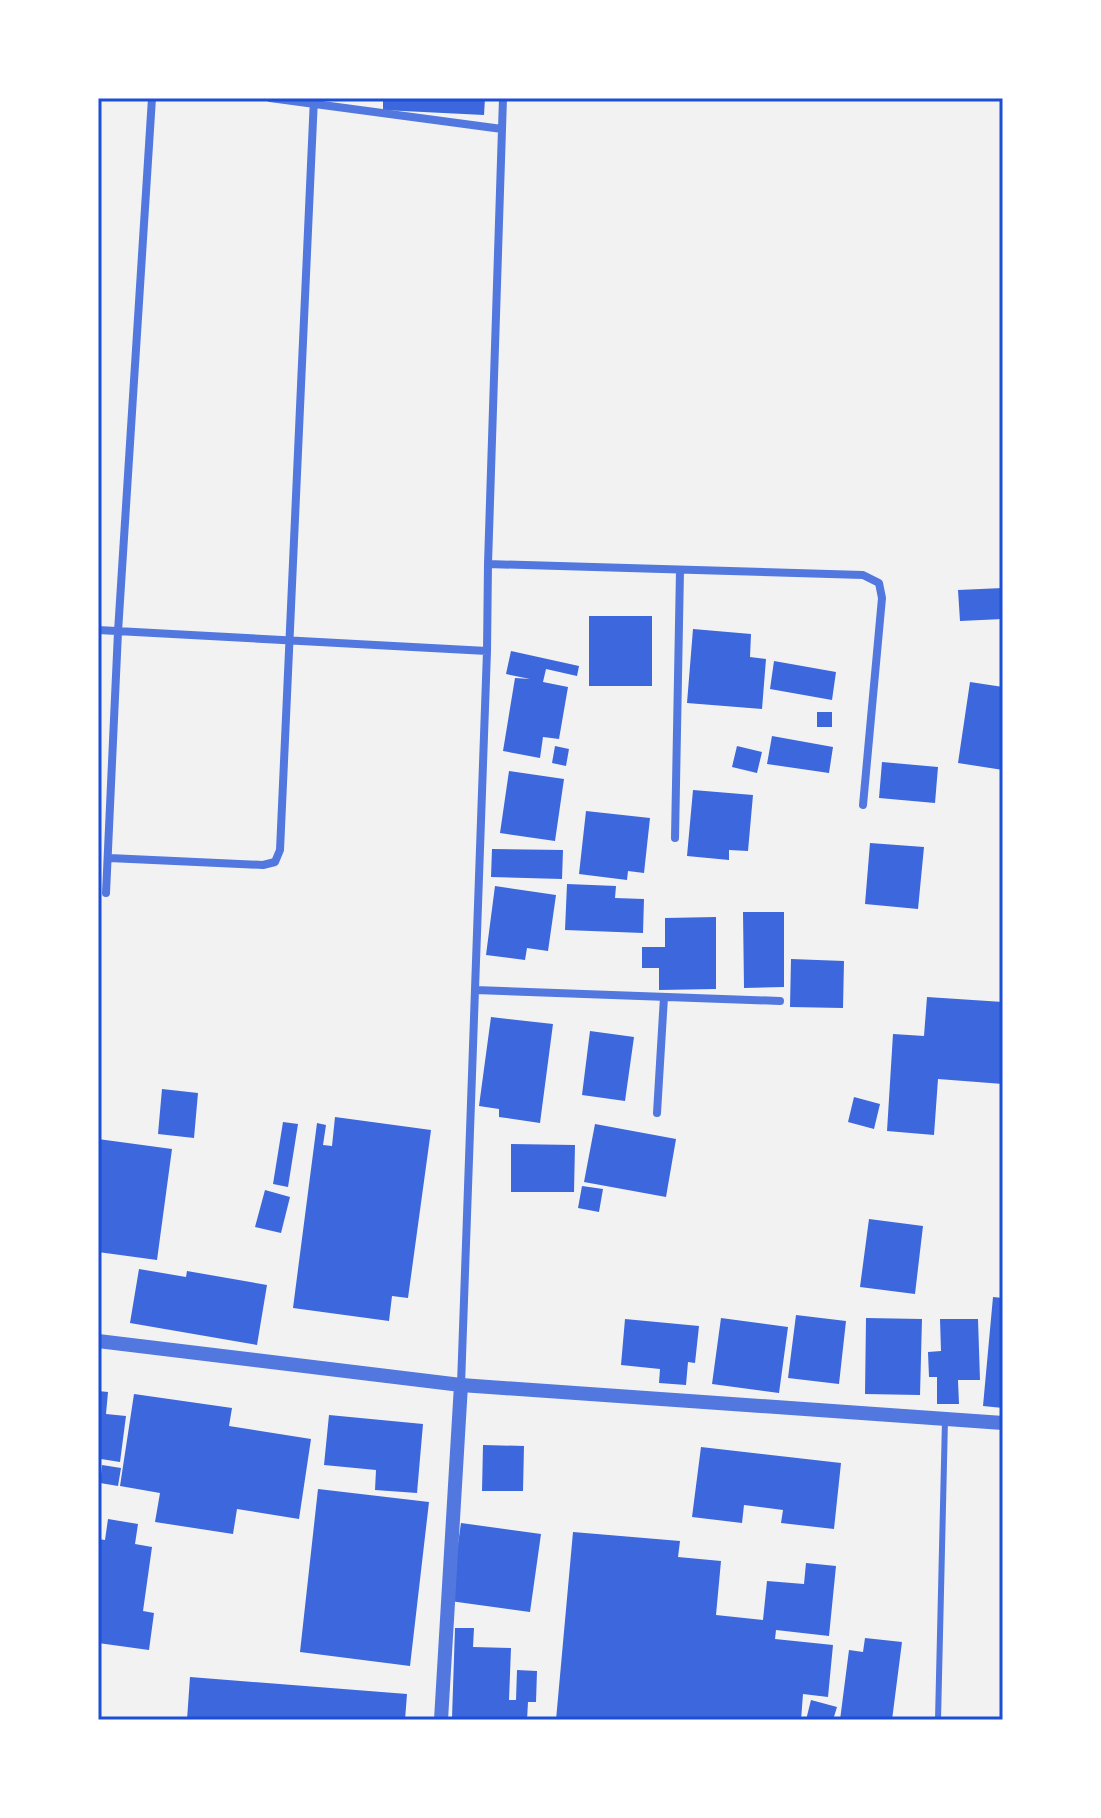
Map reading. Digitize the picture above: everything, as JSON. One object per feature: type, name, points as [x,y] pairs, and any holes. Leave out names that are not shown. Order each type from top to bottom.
[{"type":"street","points":[[106,893],[118,632],[152,98]]},
{"type":"street","points":[[270,98],[314,101],[502,129]]},
{"type":"street","points":[[441,1720],[461,1385],[503,98]]},
{"type":"street","points":[[109,858],[263,865],[275,862],[280,850],[314,101]]},
{"type":"street","points":[[488,564],[863,575],[879,583],[882,598],[863,805]]},
{"type":"street","points":[[675,838],[680,570]]},
{"type":"street","points":[[98,630],[291,638],[487,651]]},
{"type":"street","points":[[475,990],[780,1001]]},
{"type":"street","points":[[657,1113],[664,997]]},
{"type":"street","points":[[98,1341],[461,1385],[1003,1423]]},
{"type":"lane","points":[[938,1720],[945,1420]]},
{"type":"building","points":[[383,98],[485,98],[484,115],[383,110]]},
{"type":"building","points":[[1003,588],[1003,619],[960,621],[958,590]]},
{"type":"building","points":[[589,616],[652,616],[652,686],[589,686]]},
{"type":"building","points":[[693,629],[751,634],[750,657],[766,659],[762,709],[687,703]]},
{"type":"building","points":[[511,651],[579,666],[577,676],[546,669],[543,682],[568,687],[559,739],[543,737],[540,758],[503,751],[515,678],[530,679],[506,674]]},
{"type":"building","points":[[774,661],[836,672],[832,700],[770,689]]},
{"type":"building","points":[[970,682],[1003,687],[1003,770],[958,763]]},
{"type":"building","points":[[817,712],[832,712],[832,727],[817,727]]},
{"type":"building","points":[[772,736],[833,747],[829,773],[767,764]]},
{"type":"building","points":[[555,746],[569,749],[566,766],[552,763]]},
{"type":"building","points":[[737,746],[762,752],[757,773],[732,767]]},
{"type":"building","points":[[882,762],[938,767],[935,803],[879,798]]},
{"type":"building","points":[[509,771],[564,779],[555,841],[500,833]]},
{"type":"building","points":[[693,790],[753,795],[748,851],[729,850],[729,860],[687,856]]},
{"type":"building","points":[[586,811],[650,818],[644,873],[628,871],[627,880],[579,874]]},
{"type":"building","points":[[870,843],[924,847],[918,909],[865,904]]},
{"type":"building","points":[[492,849],[563,850],[562,879],[491,877]]},
{"type":"building","points":[[567,884],[616,886],[615,898],[644,899],[643,933],[565,930]]},
{"type":"building","points":[[495,886],[556,895],[548,951],[527,948],[525,960],[486,955]]},
{"type":"building","points":[[743,912],[784,912],[784,987],[744,988]]},
{"type":"building","points":[[716,917],[716,989],[659,990],[659,968],[642,968],[642,947],[665,947],[665,918]]},
{"type":"building","points":[[791,959],[844,961],[843,1008],[790,1007]]},
{"type":"building","points":[[927,997],[1003,1002],[1003,1084],[938,1079],[934,1135],[887,1131],[893,1034],[924,1036]]},
{"type":"building","points":[[491,1017],[553,1024],[540,1123],[499,1117],[499,1109],[479,1106]]},
{"type":"building","points":[[590,1031],[634,1037],[625,1101],[582,1095]]},
{"type":"building","points":[[162,1089],[198,1093],[194,1138],[158,1134]]},
{"type":"building","points":[[854,1097],[880,1104],[874,1129],[848,1122]]},
{"type":"building","points":[[335,1117],[431,1130],[408,1298],[392,1296],[389,1321],[293,1308],[317,1123],[326,1125],[323,1145],[332,1146]]},
{"type":"building","points":[[283,1122],[298,1124],[288,1187],[273,1184]]},
{"type":"building","points":[[595,1124],[676,1139],[666,1197],[584,1182]]},
{"type":"building","points":[[98,1139],[172,1149],[157,1260],[98,1252]]},
{"type":"building","points":[[511,1144],[575,1145],[574,1192],[511,1192]]},
{"type":"building","points":[[582,1186],[603,1189],[599,1212],[578,1208]]},
{"type":"building","points":[[265,1190],[290,1197],[281,1233],[255,1227]]},
{"type":"building","points":[[869,1219],[923,1226],[915,1294],[860,1287]]},
{"type":"building","points":[[139,1269],[186,1277],[187,1271],[267,1285],[257,1345],[130,1323]]},
{"type":"building","points":[[993,1297],[1003,1298],[1003,1408],[983,1406]]},
{"type":"building","points":[[796,1315],[846,1321],[839,1384],[788,1378]]},
{"type":"building","points":[[721,1318],[788,1327],[779,1393],[712,1384]]},
{"type":"building","points":[[866,1318],[922,1319],[920,1395],[865,1394]]},
{"type":"building","points":[[625,1319],[699,1326],[695,1363],[688,1362],[686,1385],[659,1383],[660,1369],[621,1365]]},
{"type":"building","points":[[940,1319],[978,1319],[980,1380],[958,1380],[959,1404],[937,1404],[937,1377],[929,1377],[928,1352],[941,1351]]},
{"type":"building","points":[[98,1391],[108,1392],[106,1414],[126,1416],[120,1462],[101,1459],[100,1468]]},
{"type":"building","points":[[134,1394],[232,1408],[229,1426],[311,1439],[299,1519],[237,1509],[233,1534],[155,1522],[160,1493],[120,1486]]},
{"type":"building","points":[[329,1415],[423,1424],[417,1493],[375,1490],[376,1470],[324,1465]]},
{"type":"building","points":[[483,1445],[524,1446],[523,1491],[482,1491]]},
{"type":"building","points":[[701,1447],[841,1463],[834,1529],[781,1523],[783,1510],[744,1505],[742,1523],[692,1517]]},
{"type":"building","points":[[102,1465],[121,1468],[118,1486],[100,1483]]},
{"type":"building","points":[[318,1489],[429,1502],[410,1666],[300,1652]]},
{"type":"building","points":[[108,1519],[138,1524],[135,1544],[152,1547],[143,1611],[154,1613],[149,1650],[98,1643],[98,1539],[105,1540]]},
{"type":"building","points":[[461,1523],[541,1534],[530,1612],[450,1601]]},
{"type":"building","points":[[573,1532],[680,1541],[678,1557],[721,1561],[716,1615],[763,1620],[767,1581],[804,1584],[806,1563],[836,1566],[829,1636],[776,1630],[775,1639],[833,1645],[828,1697],[803,1694],[801,1720],[556,1720]]},
{"type":"building","points":[[455,1628],[474,1628],[473,1647],[511,1648],[509,1700],[516,1700],[517,1670],[537,1671],[536,1702],[528,1702],[527,1720],[452,1718]]},
{"type":"building","points":[[865,1638],[902,1642],[892,1720],[840,1720],[849,1650],[863,1652]]},
{"type":"building","points":[[190,1677],[407,1694],[405,1720],[187,1720]]},
{"type":"building","points":[[811,1700],[837,1707],[833,1720],[806,1720]]}]
